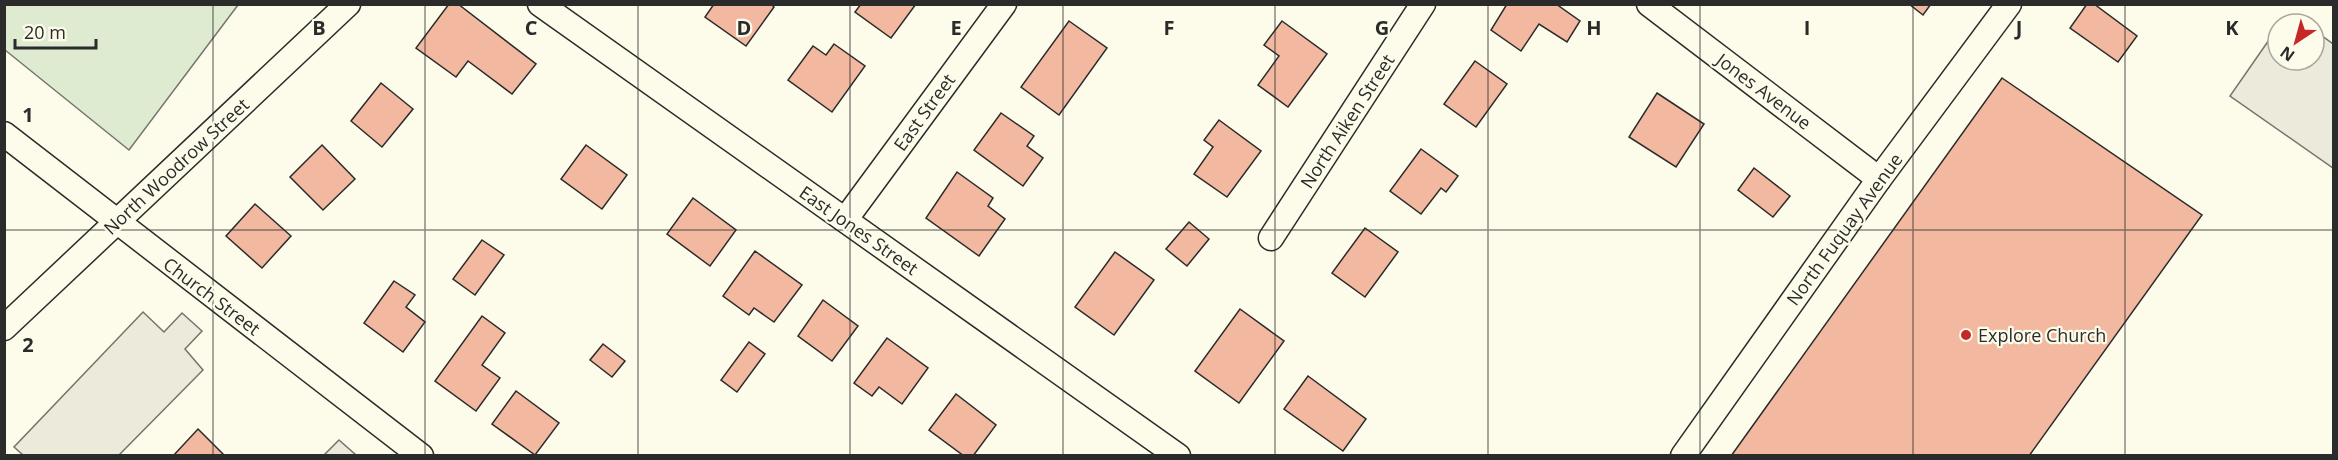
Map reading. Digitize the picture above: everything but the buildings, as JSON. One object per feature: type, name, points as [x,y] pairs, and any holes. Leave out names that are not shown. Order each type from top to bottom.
[{"type":"street","name":"North Woodrow Street","points":[[4,327],[348,4]]},
{"type":"street","name":"East Jones Street","points":[[540,4],[1178,456]]},
{"type":"street","name":"East Street","points":[[845,220],[1004,4]]},
{"type":"street","name":"North Aiken Street","points":[[1271,238],[1423,4]]},
{"type":"street","name":"Jones Avenue","points":[[1649,4],[1879,179]]},
{"type":"street","name":"North Fuquay Avenue","points":[[1683,456],[1879,179],[2009,4]]},
{"type":"street","name":"Church Street","points":[[4,134],[421,456]]},
{"type":"green space","points":[[4,5],[238,5],[129,150],[5,50]]},
{"type":"shaded area","points":[[2326,39],[2333,44],[2333,168],[2230,96],[2266,44],[2266,72],[2326,72]]},
{"type":"shaded area","points":[[143,312],[164,332],[182,313],[202,331],[185,349],[203,370],[119,455],[23,455],[14,447]]},
{"type":"shaded area","points":[[339,440],[356,455],[324,455]]},
{"type":"place","name":"Explore Church","points":[[1966,335]]}]
